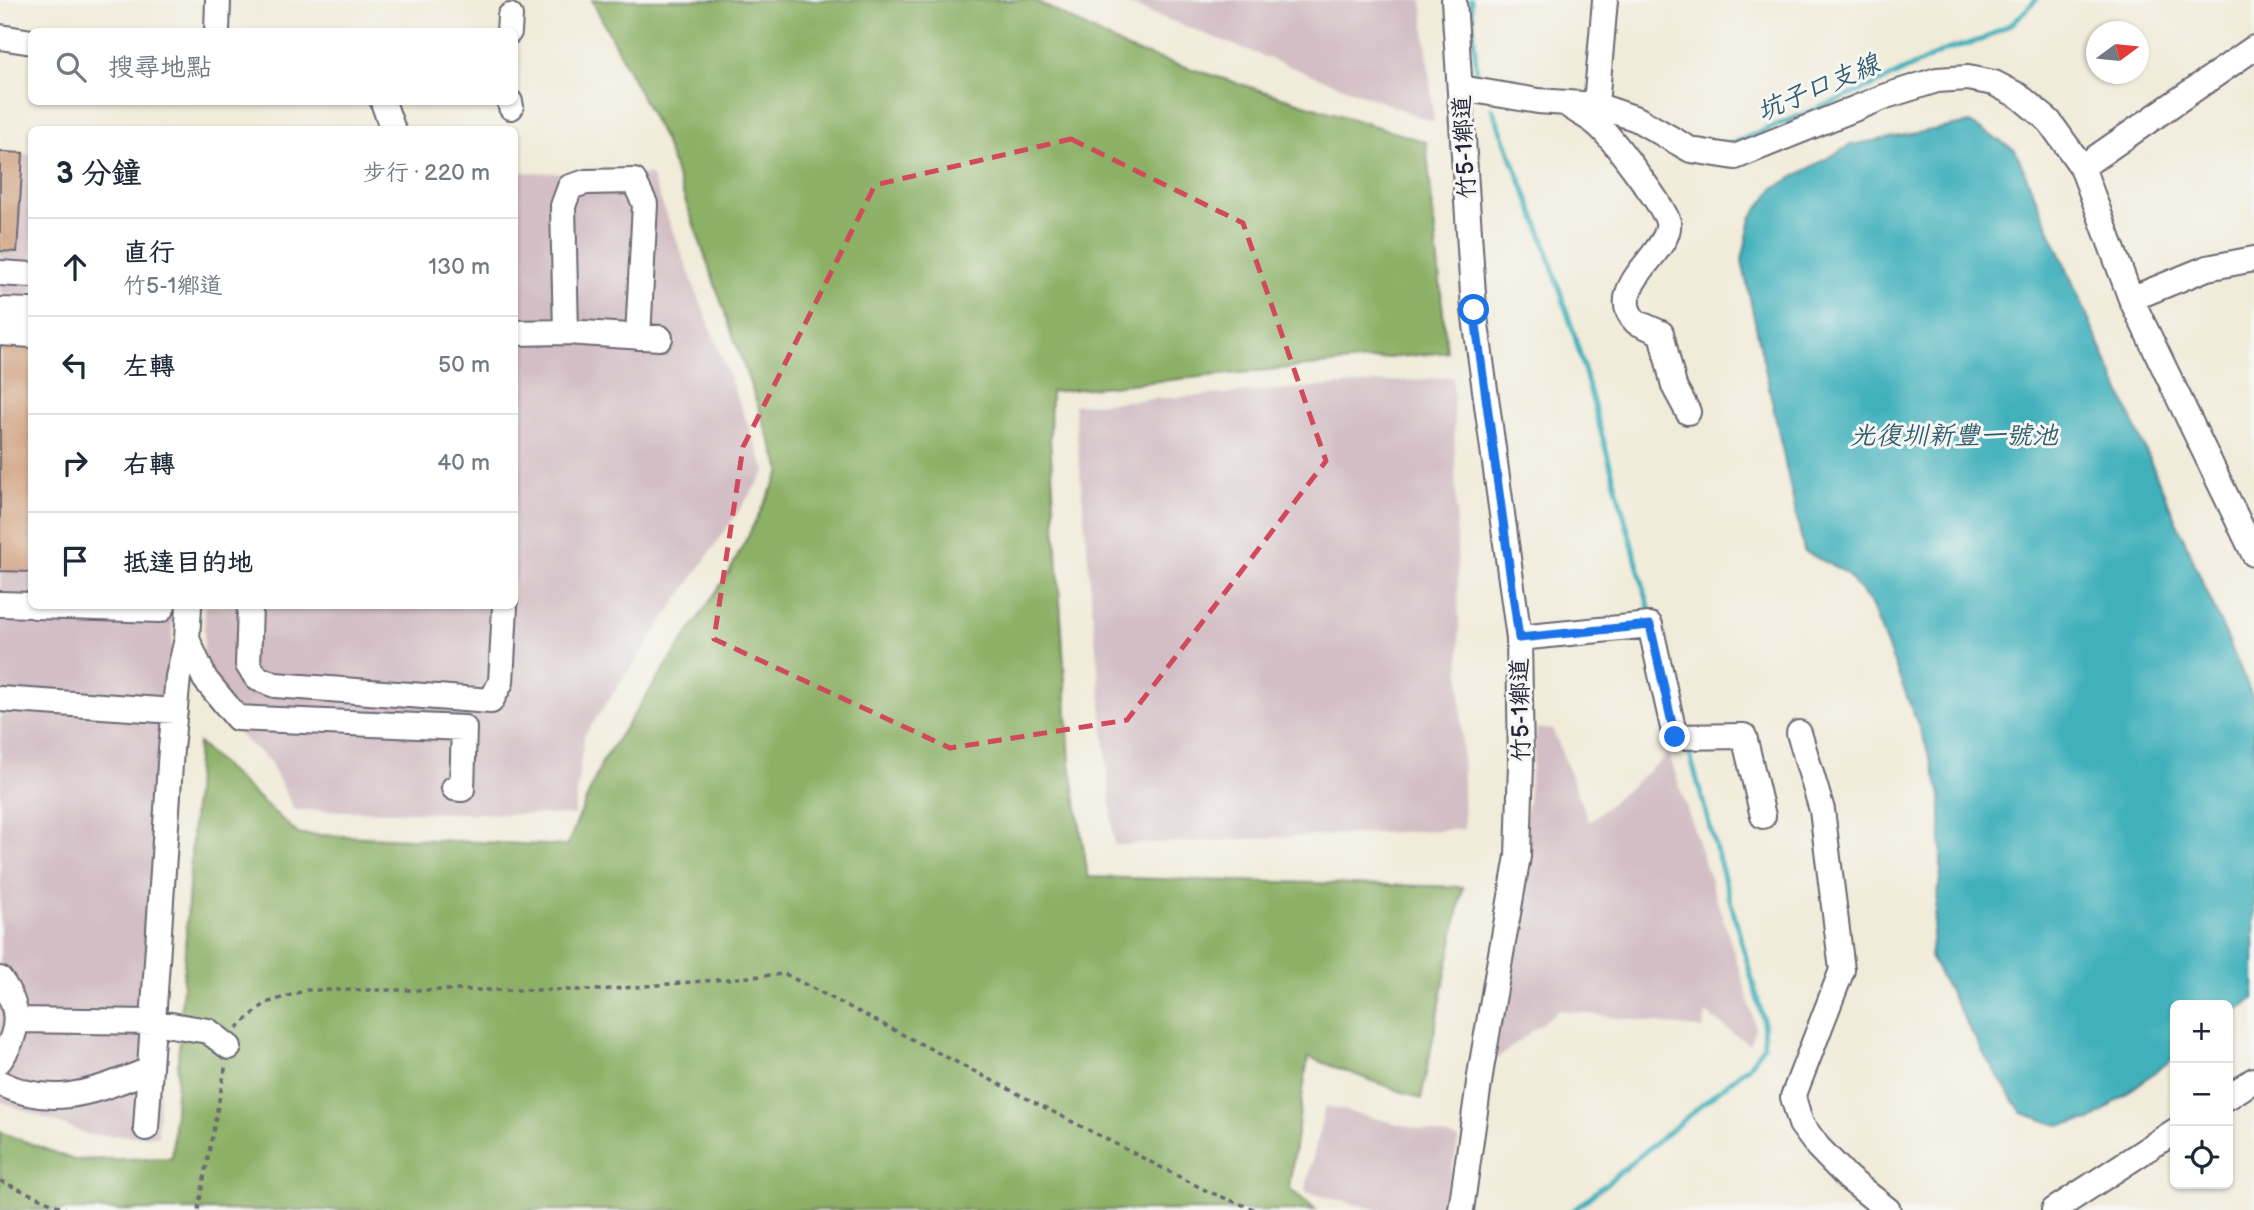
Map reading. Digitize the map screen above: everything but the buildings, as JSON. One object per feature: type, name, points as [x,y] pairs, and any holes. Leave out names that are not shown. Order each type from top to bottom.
[{"type":"street","points":[[217,28],[218,0]]},
{"type":"street","name":"竹5-1鄉道","points":[[1454,0],[1474,310],[1519,638],[1521,764],[1518,856],[1481,1069],[1461,1210]]},
{"type":"street","points":[[1596,105],[1605,0]]},
{"type":"street","points":[[0,37],[28,41]]},
{"type":"street","points":[[2082,167],[2254,48]]},
{"type":"street","points":[[1461,88],[1596,105],[1637,119],[1690,150],[1735,157],[1886,96],[1937,80],[1968,78],[1994,83],[2019,96],[2049,121],[2082,167],[2132,299],[2254,554]]},
{"type":"street","points":[[1564,103],[1598,125],[1659,205],[1668,222],[1665,234],[1633,281],[1629,309],[1636,323],[1661,333],[1674,386],[1688,412]]},
{"type":"street","points":[[384,105],[392,126]]},
{"type":"street","points":[[518,333],[566,332],[649,338],[645,204],[634,181],[586,182],[570,187],[563,206],[566,332]]},
{"type":"street","points":[[2132,299],[2207,268],[2254,259]]},
{"type":"street","points":[[0,273],[28,275]]},
{"type":"street","points":[[0,310],[28,311]]},
{"type":"street","points":[[0,333],[28,335]]},
{"type":"street","points":[[0,604],[28,605]]},
{"type":"street","points":[[135,609],[161,609]]},
{"type":"street","points":[[146,1128],[175,711],[187,639],[189,609]]},
{"type":"street","points":[[250,609],[248,665],[257,678],[275,685],[491,701],[501,682],[505,609]]},
{"type":"street","points":[[1519,638],[1650,625],[1675,737],[1744,736],[1763,816]]},
{"type":"street","points":[[187,639],[205,679],[237,718],[464,728],[462,789],[454,788]]},
{"type":"street","points":[[0,699],[175,711]]},
{"type":"street","points":[[1799,733],[1822,810],[1842,970],[1793,1097],[1801,1125],[1818,1147],[1848,1178],[1888,1210]]},
{"type":"street","points":[[0,979],[13,998],[17,1020],[12,1042],[0,1060]]},
{"type":"street","points":[[17,1020],[153,1022],[208,1031],[229,1047]]},
{"type":"street","points":[[0,1083],[20,1093],[46,1098],[88,1093],[150,1070]]},
{"type":"street","points":[[2233,1094],[2254,1080]]},
{"type":"street","points":[[2054,1210],[2170,1134]]},
{"type":"path","points":[[198,1210],[231,1033],[266,1003],[307,990],[600,990],[785,974],[1209,1192],[1256,1210]]},
{"type":"path","points":[[0,1181],[68,1210]]},
{"type":"highlighted area","points":[[1071,139],[1243,223],[1326,461],[1127,720],[950,748],[714,639],[743,447],[875,185]]},
{"type":"shaded area","points":[[1117,0],[1422,0],[1434,122]]},
{"type":"shaded area","points":[[0,151],[28,155],[28,296],[0,294]]},
{"type":"shaded area","points":[[518,172],[651,175],[766,471],[584,736],[574,815],[294,810],[270,762],[202,702],[205,609],[518,609]]},
{"type":"shaded area","points":[[0,329],[28,331],[28,609],[173,609],[158,1136],[89,1135],[0,1101]]},
{"type":"shaded area","points":[[1453,377],[1464,829],[1114,845],[1074,405]]},
{"type":"shaded area","points":[[1537,728],[1553,730],[1589,822],[1669,754],[1744,983],[1755,1027],[1749,1045],[1706,1013],[1703,1029],[1559,1010],[1495,1060]]},
{"type":"shaded area","points":[[1325,1106],[1459,1139],[1442,1210],[1379,1210],[1305,1192]]},
{"type":"green space","points":[[592,0],[1034,0],[1128,49],[1426,142],[1447,352],[1051,392],[1050,439],[1070,763],[1088,877],[1463,887],[1421,1099],[1308,1057],[1289,1188],[1316,1210],[0,1210],[0,1132],[74,1160],[172,1158],[198,743],[298,834],[567,846],[602,762],[730,571],[781,471],[664,140]]},
{"type":"water","name":"光復圳新豐一號池","points":[[1970,123],[2015,150],[2254,700],[2254,999],[2233,1014],[2233,1000],[2170,1000],[2170,1061],[2091,1120],[2058,1125],[2022,1113],[1986,1058],[1930,957],[1941,871],[1941,795],[1925,743],[1870,602],[1845,572],[1804,551],[1742,261],[1751,218],[1774,188],[1851,145]]},
{"type":"waterway","points":[[1471,0],[1477,79]]},
{"type":"waterway","name":"坑子口支線","points":[[1726,146],[1870,87],[1946,50],[1981,40],[2013,23],[2036,0]]},
{"type":"waterway","name":"坑子口支線","points":[[1476,78],[1549,90]]},
{"type":"waterway","points":[[1492,108],[1541,232],[1576,340],[1652,618]]},
{"type":"waterway","points":[[1574,1210],[1749,1066],[1764,1045],[1763,1019],[1689,751]]},
{"type":"route","points":[[1474,310],[1519,638],[1650,625],[1675,737]]}]
